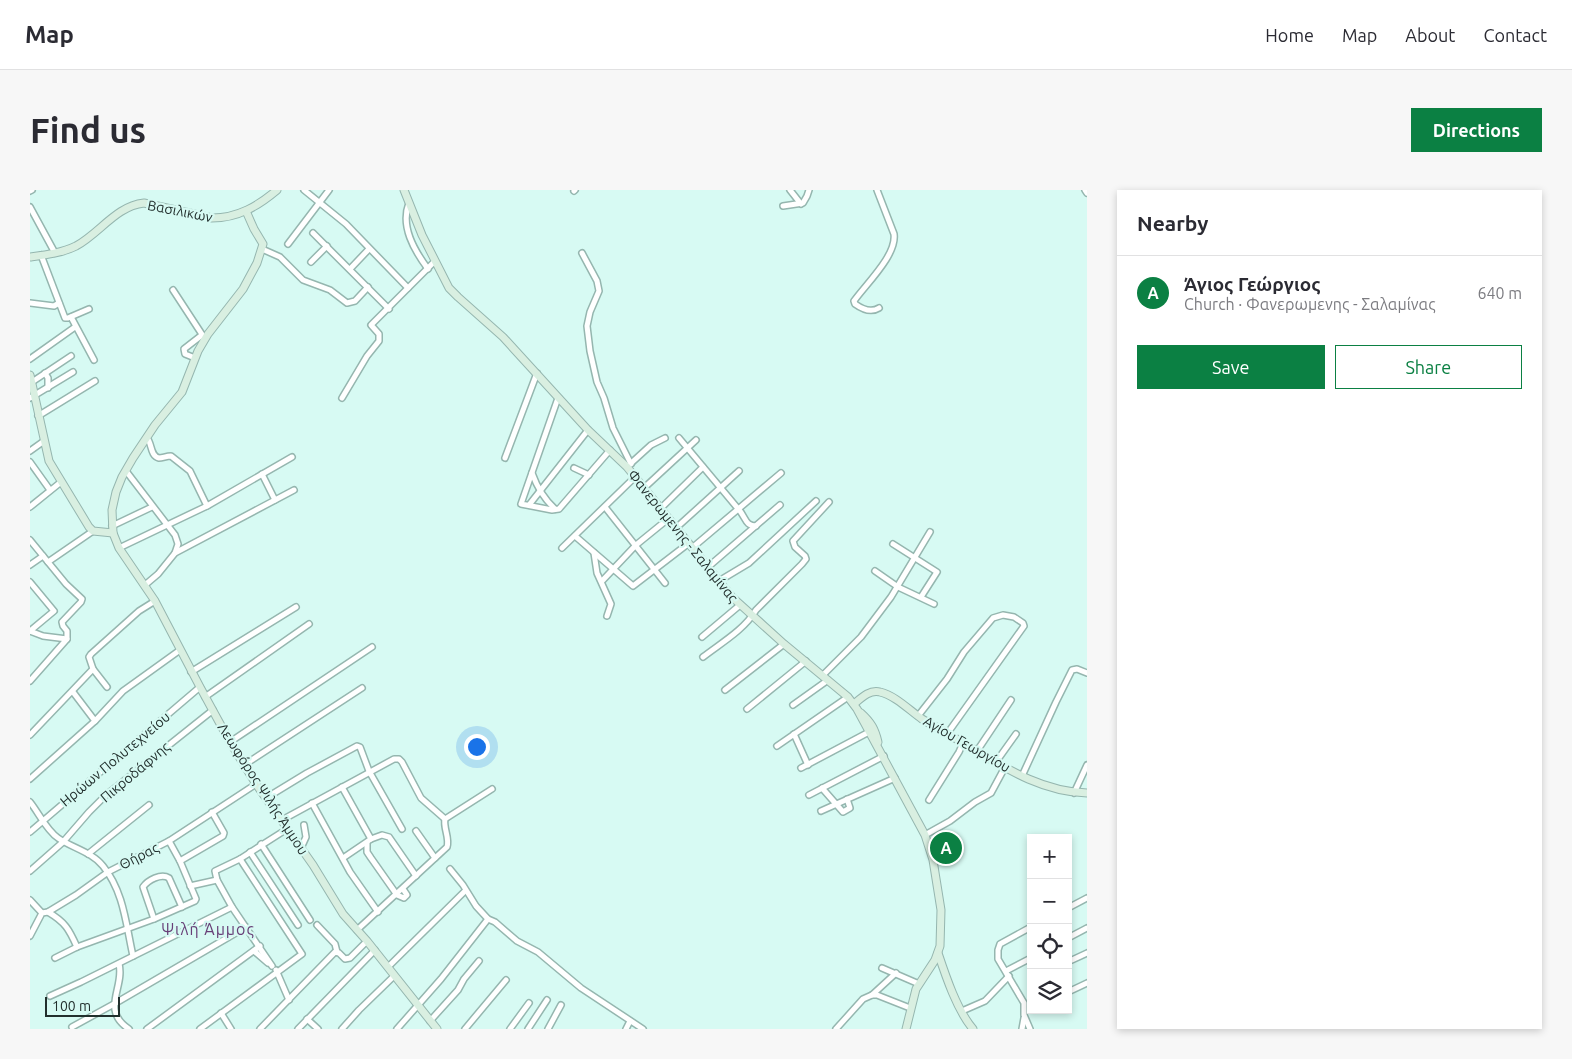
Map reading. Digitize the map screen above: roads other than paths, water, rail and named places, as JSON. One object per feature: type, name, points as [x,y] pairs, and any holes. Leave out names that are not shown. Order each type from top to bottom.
[{"type":"street","name":"Βασιλικών","points":[[30,257],[55,253],[76,245],[121,211],[134,204],[150,204],[212,218],[230,217],[246,211],[277,190]]},
{"type":"street","points":[[304,190],[346,224],[408,288]]},
{"type":"street","points":[[288,244],[329,190]]},
{"type":"street","name":"Φανερωμενης - Σαλαμίνας","points":[[404,190],[434,262],[450,288],[503,337],[588,430],[629,466],[635,477],[660,509],[740,605],[848,697],[856,707],[925,836],[933,860],[941,910],[942,939],[938,953]]},
{"type":"street","points":[[790,190],[801,204]]},
{"type":"street","points":[[783,206],[801,204],[808,196],[809,190]]},
{"type":"street","points":[[877,190],[894,234],[894,241],[890,253],[854,301],[855,304],[865,310],[876,310],[879,308]]},
{"type":"street","points":[[1084,190],[1087,193]]},
{"type":"street","points":[[409,203],[406,211],[406,226],[417,252],[428,268]]},
{"type":"street","points":[[30,207],[55,253]]},
{"type":"street","points":[[195,358],[185,354],[184,349],[203,337],[243,289],[262,249],[262,241],[246,211]]},
{"type":"street","points":[[313,233],[389,309]]},
{"type":"street","points":[[311,262],[327,246]]},
{"type":"street","points":[[262,249],[280,257],[304,280],[330,290],[347,303],[353,302],[368,287]]},
{"type":"street","points":[[350,269],[370,249]]},
{"type":"street","points":[[582,253],[593,272],[599,290],[590,312],[587,326],[590,351],[597,382],[629,466],[651,445],[665,438]]},
{"type":"street","points":[[40,256],[65,318],[88,309]]},
{"type":"street","points":[[342,398],[378,341],[379,334],[371,325],[434,262]]},
{"type":"street","points":[[173,290],[203,337]]},
{"type":"street","points":[[30,304],[54,306],[59,303]]},
{"type":"street","points":[[70,317],[94,360]]},
{"type":"street","points":[[30,359],[75,327]]},
{"type":"street","points":[[112,530],[112,510],[116,492],[126,471],[147,438],[182,392],[203,337]]},
{"type":"street","points":[[72,356],[45,373],[31,378],[32,397],[49,461],[89,528],[93,531]]},
{"type":"street","points":[[32,397],[73,372]]},
{"type":"street","points":[[505,458],[537,372]]},
{"type":"street","points":[[45,373],[48,378],[48,388]]},
{"type":"street","points":[[38,416],[95,381]]},
{"type":"street","points":[[558,398],[521,504],[556,510],[564,504],[610,450]]},
{"type":"street","points":[[529,505],[588,430]]},
{"type":"street","points":[[147,438],[155,456],[159,458],[171,456],[190,471],[206,506]]},
{"type":"street","points":[[679,438],[737,508],[746,522],[749,525],[756,526]]},
{"type":"street","points":[[644,488],[696,440]]},
{"type":"street","points":[[30,451],[44,441]]},
{"type":"street","points":[[119,548],[206,506],[292,457]]},
{"type":"street","points":[[30,462],[50,490]]},
{"type":"street","points":[[660,509],[703,467]]},
{"type":"street","points":[[574,468],[589,475]]},
{"type":"street","points":[[126,471],[177,538],[178,544],[175,554]]},
{"type":"street","points":[[676,528],[739,471]]},
{"type":"street","points":[[532,472],[535,483],[548,503],[556,510]]},
{"type":"street","points":[[262,474],[276,500]]},
{"type":"street","points":[[575,536],[633,586],[690,546],[781,474]]},
{"type":"street","points":[[562,548],[635,477]]},
{"type":"street","points":[[30,506],[61,482]]},
{"type":"street","points":[[145,585],[158,574],[175,554],[294,490]]},
{"type":"street","points":[[719,581],[748,563],[816,501]]},
{"type":"street","points":[[703,657],[753,617],[756,610],[806,559],[795,547],[793,541],[829,502]]},
{"type":"street","points":[[708,567],[780,505]]},
{"type":"street","points":[[48,562],[93,531],[112,530],[152,507]]},
{"type":"street","points":[[604,507],[665,583]]},
{"type":"street","points":[[602,581],[636,545],[668,518]]},
{"type":"street","name":"Λεωφόρος Ψιλής Άμμου","points":[[112,530],[119,548],[155,601],[191,672],[244,766],[301,848],[343,914],[368,941],[433,1026]]},
{"type":"street","points":[[793,705],[825,677],[861,637],[898,587],[930,532]]},
{"type":"street","points":[[30,540],[66,584],[81,597],[81,602],[62,622],[68,631],[67,639],[30,681]]},
{"type":"street","points":[[893,544],[938,573],[921,597]]},
{"type":"street","points":[[594,552],[597,571],[611,604],[607,616]]},
{"type":"street","points":[[30,565],[43,556]]},
{"type":"street","points":[[875,571],[898,587],[934,604]]},
{"type":"street","points":[[30,582],[54,611],[30,631],[43,636],[67,639]]},
{"type":"street","points":[[107,687],[93,670],[89,657],[139,611],[155,601]]},
{"type":"street","points":[[702,637],[740,605]]},
{"type":"street","points":[[191,672],[296,606]]},
{"type":"street","points":[[918,716],[947,679],[964,652],[993,618],[1002,616],[1014,617],[1021,621],[1024,626],[948,734]]},
{"type":"street","points":[[205,697],[309,624]]},
{"type":"street","points":[[725,690],[784,644]]},
{"type":"street","points":[[230,742],[372,647]]},
{"type":"street","points":[[30,779],[95,721],[123,691],[180,650]]},
{"type":"street","points":[[747,709],[806,661]]},
{"type":"street","points":[[1022,776],[1072,670],[1077,669],[1087,673]]},
{"type":"street","points":[[30,735],[93,670]]},
{"type":"street","name":"Ηρώων Πολυτεχνείου","points":[[30,832],[200,687]]},
{"type":"street","points":[[244,766],[362,688]]},
{"type":"street","points":[[73,692],[95,721]]},
{"type":"street","name":"Αγίου Γεωργίου","points":[[856,707],[864,696],[872,692],[880,692],[963,743],[1022,776],[1049,788],[1087,794]]},
{"type":"street","points":[[777,746],[848,697]]},
{"type":"street","points":[[977,751],[1011,700]]},
{"type":"street","points":[[810,796],[882,754],[875,728],[856,707]]},
{"type":"street","name":"Πικροδάφνης","points":[[30,871],[64,842],[105,796],[212,710]]},
{"type":"street","points":[[801,768],[869,732]]},
{"type":"street","points":[[794,734],[808,765]]},
{"type":"street","points":[[996,762],[1016,734]]},
{"type":"street","points":[[929,800],[963,743]]},
{"type":"street","points":[[266,798],[322,764],[357,746],[360,747],[369,771],[402,829]]},
{"type":"street","points":[[282,820],[394,759],[399,759],[402,762],[421,798],[445,819]]},
{"type":"street","points":[[1074,793],[1087,765]]},
{"type":"street","points":[[925,836],[991,793],[1005,767]]},
{"type":"street","points":[[821,810],[895,778]]},
{"type":"street","name":"Θήρας","points":[[45,912],[76,895],[108,872],[169,841],[256,784]]},
{"type":"street","points":[[342,787],[369,841],[367,852],[397,895],[404,898],[406,893],[403,889],[448,844],[444,825],[445,819],[492,789]]},
{"type":"street","points":[[822,788],[841,811],[845,812],[850,808],[847,799]]},
{"type":"street","points":[[30,802],[52,833],[64,842],[98,860],[108,872],[123,904],[126,929],[133,956]]},
{"type":"street","points":[[312,803],[350,872],[378,912]]},
{"type":"street","points":[[88,854],[149,805]]},
{"type":"street","points":[[180,861],[223,836],[224,832],[212,812]]},
{"type":"street","points":[[301,848],[306,837],[304,825]]},
{"type":"street","points":[[272,966],[232,907],[215,874],[216,869],[240,859],[288,829]]},
{"type":"street","points":[[416,831],[435,858]]},
{"type":"street","points":[[343,858],[382,834],[389,837],[416,876]]},
{"type":"street","points":[[54,958],[77,947],[154,919],[192,903],[196,899],[180,861],[169,841]]},
{"type":"street","points":[[262,844],[310,920]]},
{"type":"street","points":[[250,852],[298,925]]},
{"type":"street","points":[[200,1029],[301,956],[301,951],[266,901],[240,859]]},
{"type":"street","points":[[450,870],[488,919],[495,922],[516,942],[538,952],[581,988],[642,1029]]},
{"type":"street","points":[[154,919],[143,887],[144,884],[160,876],[169,878],[182,907]]},
{"type":"street","points":[[190,886],[218,880]]},
{"type":"street","points":[[388,967],[465,890]]},
{"type":"street","points":[[357,930],[397,895]]},
{"type":"street","points":[[1072,906],[1087,898]]},
{"type":"street","points":[[30,900],[45,912],[64,923],[69,929],[77,947]]},
{"type":"street","points":[[50,996],[232,907]]},
{"type":"street","points":[[30,936],[45,912]]},
{"type":"street","points":[[397,1029],[441,979],[488,919]]},
{"type":"street","points":[[317,924],[335,944],[337,952],[345,959],[350,958],[368,941]]},
{"type":"street","points":[[72,1027],[246,927]]},
{"type":"street","points":[[1072,936],[1087,928]]},
{"type":"street","points":[[1022,1029],[1027,1012],[1008,973],[998,959],[998,946],[1027,929]]},
{"type":"street","points":[[147,1029],[260,946]]},
{"type":"street","points":[[298,1029],[375,950]]},
{"type":"street","points":[[254,951],[278,972],[289,1000]]},
{"type":"street","points":[[260,1029],[337,952]]},
{"type":"street","points":[[906,1029],[910,1008],[919,984],[938,953]]},
{"type":"street","points":[[938,953],[948,982],[962,1011],[974,1029]]},
{"type":"street","points":[[1072,960],[1087,953]]},
{"type":"street","points":[[433,1026],[464,979],[479,961]]},
{"type":"street","points":[[962,1011],[985,1000],[1008,973],[1027,961]]},
{"type":"street","points":[[118,964],[121,971],[114,1004],[118,1017],[129,1029]]},
{"type":"street","points":[[882,968],[919,984]]},
{"type":"street","points":[[836,1029],[863,1000],[872,995],[896,973]]},
{"type":"street","points":[[342,1029],[394,976]]},
{"type":"street","points":[[466,1029],[506,980]]},
{"type":"street","points":[[1072,990],[1087,984]]},
{"type":"street","points":[[872,995],[877,995],[910,1008]]},
{"type":"street","points":[[528,1029],[548,1000]]},
{"type":"street","points":[[510,1029],[529,1003]]},
{"type":"street","points":[[548,1029],[561,1005]]},
{"type":"street","points":[[221,1013],[231,1029]]},
{"type":"street","points":[[1027,1014],[1030,1029]]},
{"type":"street","points":[[307,1019],[318,1029]]},
{"type":"street","points":[[626,1029],[630,1021]]},
{"type":"place","name":"Άγιος Γεώργιος","points":[[946,848]]},
{"type":"district","name":"Ψιλή Άμμος","points":[[208,929]]}]
